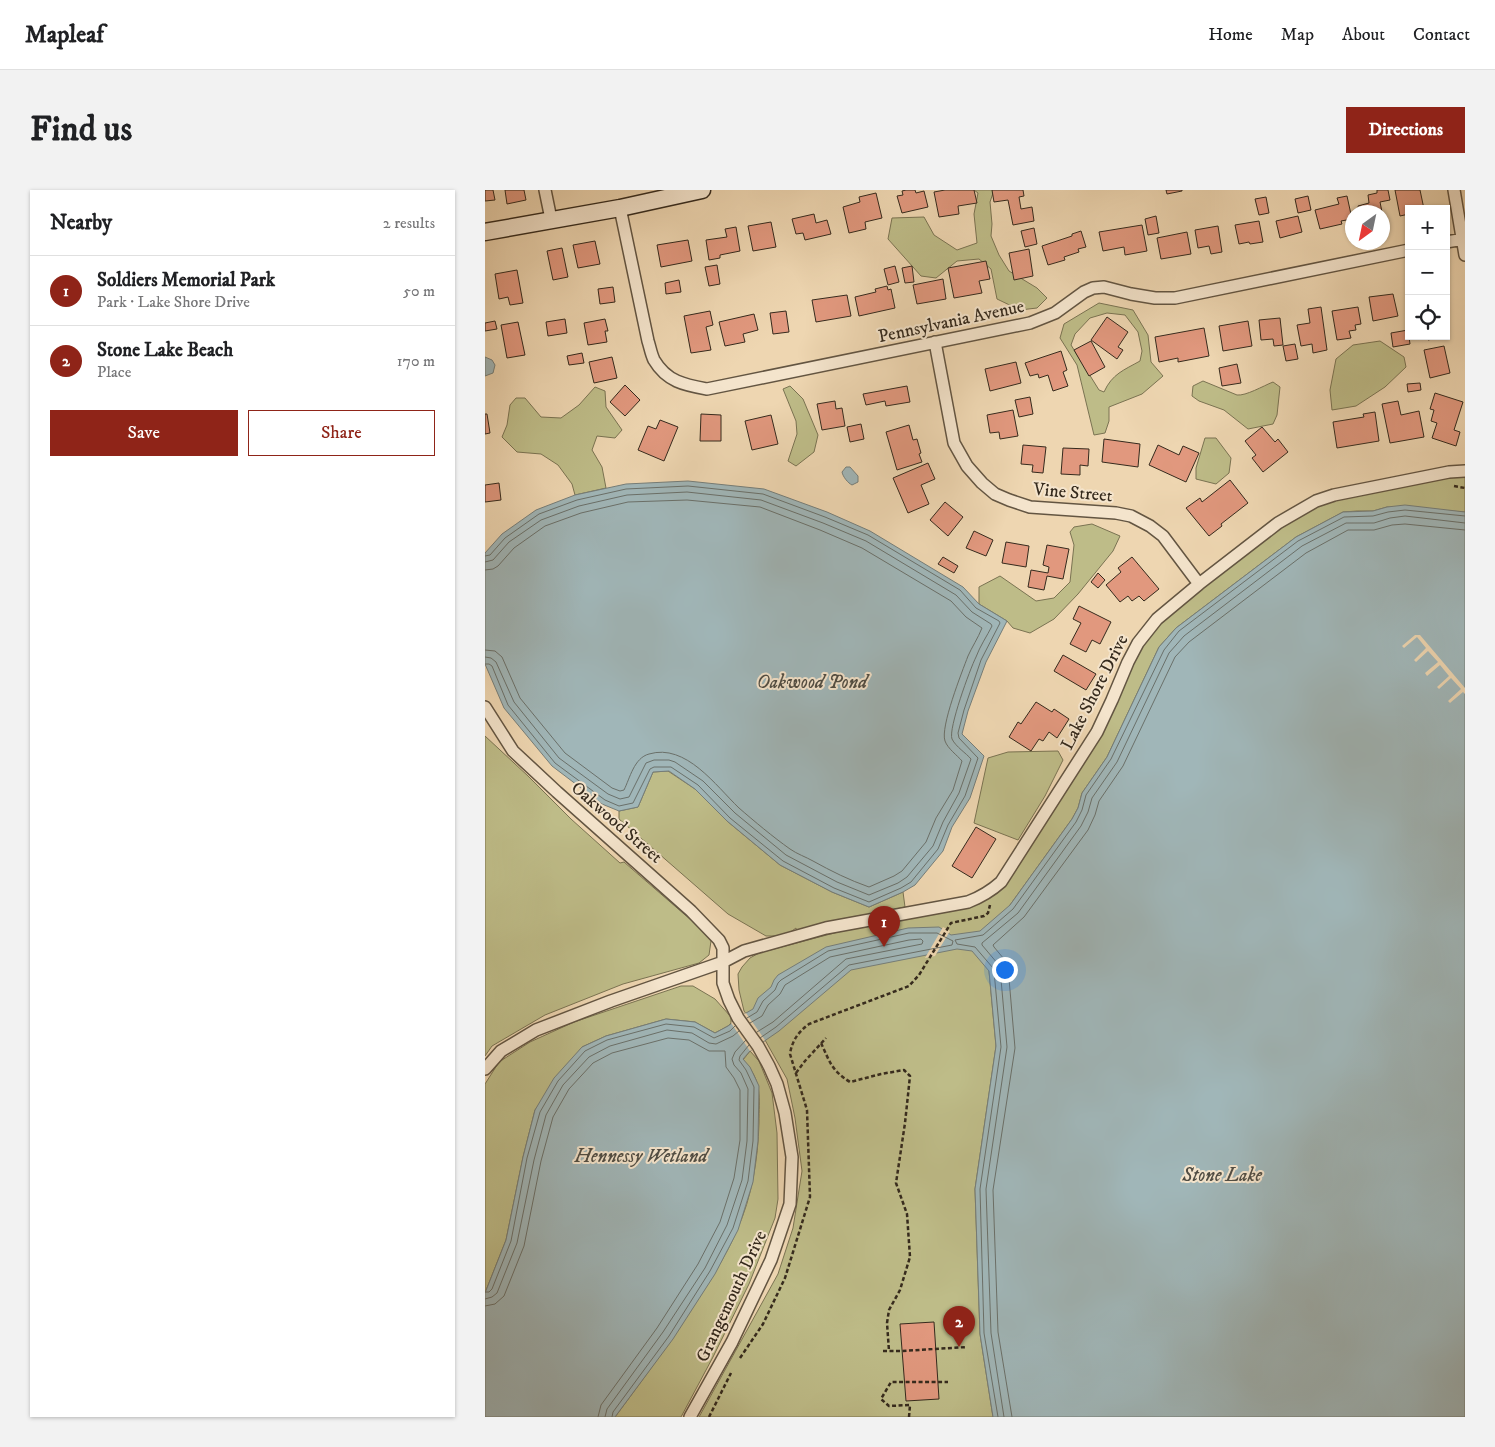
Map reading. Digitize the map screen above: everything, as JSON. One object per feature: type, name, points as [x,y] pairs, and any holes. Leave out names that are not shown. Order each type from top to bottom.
[{"type":"street","points":[[545,190],[551,220]]},
{"type":"street","points":[[485,232],[619,208],[702,190]]},
{"type":"street","points":[[1454,190],[1465,255]]},
{"type":"street","name":"Pennsylvania Avenue","points":[[619,208],[653,359],[666,374],[682,384],[707,389],[1030,323],[1055,313],[1084,292],[1093,288],[1104,287],[1155,298],[1175,298],[1405,251]]},
{"type":"street","points":[[1450,241],[1463,239]]},
{"type":"street","name":"Vine Street","points":[[935,342],[954,443],[967,466],[982,483],[1002,497],[1030,507],[1116,513],[1131,516],[1150,526],[1163,536],[1199,584]]},
{"type":"street","name":"Lake Shore Drive","points":[[485,1069],[501,1051],[536,1030],[611,1001],[723,962],[744,951],[826,928],[968,902],[993,890],[1001,882],[1097,732],[1138,643],[1157,619],[1277,523],[1315,501],[1334,495],[1449,472],[1465,471]]},
{"type":"street","name":"Oakwood Street","points":[[485,707],[513,750],[557,792],[684,905],[719,940],[723,948],[723,962]]},
{"type":"street","name":"Grangemouth Drive","points":[[690,1417],[732,1342],[771,1260],[790,1204],[792,1157],[785,1113],[777,1084],[758,1046],[738,1018],[729,1000],[723,983],[723,962]]},
{"type":"path","points":[[1451,485],[1465,488]]},
{"type":"path","points":[[745,1350],[763,1324],[785,1278],[810,1196],[807,1110],[790,1054],[794,1039],[809,1024],[909,986],[916,980],[951,923],[984,916],[989,909],[990,903]]},
{"type":"path","points":[[797,1073],[826,1038]]},
{"type":"path","points":[[821,1043],[832,1068],[850,1082],[904,1070],[910,1076],[897,1183],[907,1214],[910,1257],[900,1290],[889,1310],[887,1323],[889,1351]]},
{"type":"path","points":[[883,1351],[967,1347]]},
{"type":"path","points":[[709,1417],[735,1367]]},
{"type":"path","points":[[909,1417],[910,1405],[889,1406],[881,1400],[891,1382],[948,1382]]},
{"type":"shaded area","points":[[974,190],[994,190],[990,202],[991,236],[999,255],[1009,271],[1037,288],[1047,298],[1037,308],[1020,310],[997,299],[991,269],[979,259],[957,261],[936,278],[921,276],[888,239],[892,218],[924,217],[934,235],[957,250],[977,243],[974,214],[978,193]]},
{"type":"shaded area","points":[[1099,303],[1133,310],[1148,335],[1151,362],[1163,376],[1142,394],[1109,407],[1109,421],[1105,433],[1094,435],[1077,365],[1060,338],[1064,324]],"holes":[[[1107,313],[1125,315],[1138,332],[1142,351],[1140,361],[1115,377],[1104,392],[1099,390],[1071,345],[1075,334],[1090,318]]]},
{"type":"shaded area","points":[[1380,341],[1404,357],[1406,367],[1385,387],[1356,406],[1332,410],[1330,390],[1336,359],[1353,345]]},
{"type":"shaded area","points":[[1203,381],[1237,395],[1250,392],[1273,382],[1280,387],[1277,415],[1273,424],[1248,429],[1224,410],[1199,401],[1192,396],[1193,386]]},
{"type":"shaded area","points":[[790,386],[803,399],[818,435],[814,452],[796,466],[788,461],[797,434],[796,421],[783,389]]},
{"type":"shaded area","points":[[595,387],[605,391],[606,407],[622,430],[615,438],[597,436],[592,450],[602,467],[606,488],[575,495],[572,484],[558,465],[541,454],[517,452],[502,437],[507,425],[510,405],[516,398],[525,398],[541,417],[561,418],[579,405]]},
{"type":"shaded area","points":[[1205,438],[1216,438],[1231,458],[1229,473],[1216,484],[1196,479],[1196,468]]},
{"type":"shaded area","points":[[1465,474],[1465,512],[1387,507],[1373,511],[1343,512],[1296,537],[1176,628],[1159,647],[1107,757],[1082,793],[1078,808],[1072,819],[1010,905],[989,971],[996,1046],[975,1189],[980,1334],[993,1417],[699,1417],[778,1274],[793,1228],[802,1171],[795,1118],[787,1079],[765,1040],[744,1011],[739,990],[738,974],[742,967],[750,958],[759,953],[838,932],[979,904],[999,892],[1006,883],[1143,643],[1172,610],[1296,516],[1328,501]]},
{"type":"shaded area","points":[[1092,524],[1120,536],[1113,551],[1078,594],[1054,619],[1030,633],[1013,628],[1007,621],[979,604],[979,587],[1000,576],[1036,601],[1054,598],[1070,582],[1074,545],[1070,532],[1074,527]]},
{"type":"shaded area","points":[[485,736],[571,819],[620,863],[624,862],[699,927],[711,941],[709,955],[699,963],[623,984],[545,1015],[492,1046],[485,1056]]},
{"type":"shaded area","points":[[1058,751],[1063,760],[1045,796],[1018,840],[974,823],[988,758],[1008,752]]},
{"type":"shaded area","points":[[668,771],[695,789],[727,821],[780,865],[832,892],[869,907],[903,892],[905,907],[809,928],[797,933],[796,928],[785,936],[766,936],[728,914],[619,819],[619,811],[638,807],[653,772]]},
{"type":"shaded area","points":[[681,986],[693,986],[715,999],[731,1017],[731,1023],[715,1033],[695,1022],[666,1019],[606,1036],[582,1047],[535,1110],[506,1240],[485,1293],[485,1084],[499,1062],[530,1042],[574,1022]]},
{"type":"shaded area","points":[[750,1051],[759,1061],[772,1093],[777,1133],[778,1199],[775,1218],[749,1284],[681,1417],[615,1417],[667,1346],[707,1285],[733,1240],[747,1204],[756,1164],[759,1105],[757,1082],[743,1060]]},
{"type":"water","points":[[485,357],[492,360],[495,365],[493,373],[485,376]]},
{"type":"water","points":[[846,467],[850,467],[858,476],[858,482],[852,485],[846,480],[842,472]]},
{"type":"water","name":"Oakwood Pond","points":[[688,481],[764,489],[827,512],[870,531],[963,587],[979,604],[1007,621],[986,662],[968,711],[962,734],[984,756],[970,798],[952,827],[943,851],[915,885],[903,892],[869,907],[832,892],[780,865],[727,821],[695,789],[669,771],[653,772],[638,807],[619,811],[602,804],[552,766],[504,708],[485,664],[485,553],[502,534],[536,510],[575,495],[626,484]]},
{"type":"water","name":"Stone Lake","points":[[1405,505],[1465,512],[1465,1417],[993,1417],[980,1334],[975,1189],[996,1046],[989,971],[972,951],[957,949],[851,970],[779,1031],[750,1051],[743,1059],[750,1067],[759,1086],[758,1141],[753,1182],[738,1230],[715,1274],[673,1339],[615,1417],[485,1417],[485,1293],[506,1240],[535,1110],[554,1078],[582,1047],[606,1036],[666,1019],[695,1022],[715,1033],[753,1009],[758,998],[771,987],[778,975],[826,947],[908,928],[939,927],[951,935],[980,931],[1010,905],[1072,819],[1078,808],[1082,793],[1107,757],[1159,647],[1176,628],[1296,537],[1343,512],[1373,511]]},
{"type":"pier","points":[[1415,635],[1420,635],[1465,688],[1465,694],[1463,692],[1450,703],[1448,701],[1461,689],[1451,678],[1439,689],[1437,687],[1449,676],[1440,665],[1427,676],[1425,673],[1438,662],[1428,651],[1416,662],[1414,660],[1426,648],[1417,637],[1404,648],[1402,646]]},
{"type":"pier","points":[[943,927],[950,931],[935,956],[925,958]]},
{"type":"pier","points":[[746,1013],[765,1040],[750,1051],[731,1023]]},
{"type":"building","points":[[485,190],[493,190],[495,200],[485,201]]},
{"type":"building","points":[[505,190],[524,190],[526,200],[507,204]]},
{"type":"building","points":[[915,190],[916,193],[924,191],[928,207],[902,213],[897,196],[903,195],[902,191]]},
{"type":"building","points":[[974,190],[977,203],[958,206],[959,214],[939,217],[934,192]]},
{"type":"building","points":[[992,190],[1023,190],[1024,196],[1019,197],[1021,209],[1032,207],[1034,221],[1013,225],[1008,200],[994,202]]},
{"type":"building","points":[[1166,190],[1182,190],[1182,191],[1167,194]]},
{"type":"building","points":[[1377,190],[1388,190],[1390,200],[1380,202],[1381,205],[1362,205],[1369,203],[1368,195],[1377,193]]},
{"type":"building","points":[[1395,190],[1420,190],[1423,205],[1405,205],[1405,215],[1400,216]]},
{"type":"building","points":[[876,193],[882,218],[865,222],[866,229],[849,233],[843,207],[860,202],[859,197]]},
{"type":"building","points":[[1308,196],[1311,210],[1298,213],[1295,199]]},
{"type":"building","points":[[1347,196],[1349,205],[1345,205],[1345,220],[1341,221],[1342,224],[1320,229],[1315,210],[1339,204],[1337,198]]},
{"type":"building","points":[[1266,197],[1269,213],[1259,215],[1255,199]]},
{"type":"building","points":[[814,214],[816,223],[827,220],[831,234],[805,240],[803,233],[796,234],[792,219]]},
{"type":"building","points":[[1156,216],[1159,233],[1148,235],[1145,219]]},
{"type":"building","points":[[1298,216],[1302,232],[1280,238],[1276,221]]},
{"type":"building","points":[[1259,221],[1263,242],[1239,244],[1235,225]]},
{"type":"building","points":[[771,222],[776,247],[753,251],[748,226]]},
{"type":"building","points":[[1142,225],[1147,251],[1125,255],[1124,247],[1103,251],[1099,232]]},
{"type":"building","points":[[1218,226],[1222,252],[1211,254],[1209,246],[1198,248],[1195,230]]},
{"type":"building","points":[[736,227],[740,251],[720,255],[720,258],[709,260],[706,240],[727,237],[725,229]]},
{"type":"building","points":[[1034,228],[1037,244],[1025,247],[1021,231]]},
{"type":"building","points":[[1081,231],[1086,247],[1078,249],[1079,252],[1064,257],[1065,260],[1048,265],[1042,246]]},
{"type":"building","points":[[1187,232],[1191,254],[1161,259],[1157,238]]},
{"type":"building","points":[[688,240],[692,261],[661,267],[657,245]]},
{"type":"building","points":[[595,241],[600,264],[578,268],[573,245]]},
{"type":"building","points":[[562,248],[568,277],[553,280],[547,251]]},
{"type":"building","points":[[1029,249],[1033,276],[1014,280],[1009,253]]},
{"type":"building","points":[[986,261],[990,279],[979,281],[982,293],[954,298],[948,268]]},
{"type":"building","points":[[717,265],[720,284],[709,286],[705,267]]},
{"type":"building","points":[[895,266],[899,282],[888,285],[884,269]]},
{"type":"building","points":[[912,266],[914,282],[905,283],[902,268]]},
{"type":"building","points":[[517,270],[523,303],[510,305],[508,297],[499,299],[495,274]]},
{"type":"building","points":[[943,279],[946,299],[917,304],[913,285]]},
{"type":"building","points":[[679,280],[681,292],[666,294],[665,283]]},
{"type":"building","points":[[887,286],[888,290],[891,289],[895,308],[859,316],[855,297],[876,292],[875,289]]},
{"type":"building","points":[[613,287],[615,302],[600,304],[598,289]]},
{"type":"building","points":[[1393,294],[1398,316],[1373,321],[1369,297]]},
{"type":"building","points":[[847,295],[851,316],[816,322],[812,300]]},
{"type":"building","points":[[1321,307],[1327,350],[1313,353],[1312,344],[1301,346],[1297,325],[1310,323],[1308,309]]},
{"type":"building","points":[[1358,307],[1361,324],[1355,325],[1356,330],[1349,331],[1351,338],[1337,340],[1332,311]]},
{"type":"building","points":[[710,311],[713,325],[706,327],[711,350],[691,353],[684,316]]},
{"type":"building","points":[[786,311],[789,332],[773,334],[770,313]]},
{"type":"building","points":[[754,314],[758,330],[743,334],[745,342],[725,346],[719,322]]},
{"type":"building","points":[[1107,317],[1128,332],[1118,347],[1123,350],[1117,359],[1091,340]]},
{"type":"building","points":[[1280,318],[1283,345],[1274,346],[1273,339],[1261,340],[1259,320]]},
{"type":"building","points":[[565,319],[567,333],[548,336],[546,322]]},
{"type":"building","points":[[605,319],[608,331],[605,331],[607,342],[588,345],[584,323]]},
{"type":"building","points":[[495,321],[497,329],[485,331],[485,323]]},
{"type":"building","points":[[1248,321],[1252,346],[1223,351],[1219,326]]},
{"type":"building","points":[[518,322],[525,355],[507,358],[501,325]]},
{"type":"building","points":[[1204,328],[1209,356],[1178,362],[1178,358],[1159,362],[1155,337]]},
{"type":"building","points":[[1405,331],[1405,340],[1409,340],[1410,344],[1393,347],[1391,333]]},
{"type":"building","points":[[1091,341],[1105,367],[1089,376],[1074,350]]},
{"type":"building","points":[[1295,344],[1298,359],[1286,361],[1283,346]]},
{"type":"building","points":[[1444,346],[1450,373],[1430,378],[1424,350]]},
{"type":"building","points":[[1061,351],[1067,370],[1063,372],[1068,386],[1053,391],[1048,375],[1039,378],[1038,374],[1030,376],[1025,363]]},
{"type":"building","points":[[582,353],[584,363],[569,365],[567,356]]},
{"type":"building","points":[[612,357],[617,378],[594,383],[589,362]]},
{"type":"building","points":[[1016,362],[1021,383],[990,391],[985,369]]},
{"type":"building","points":[[1237,364],[1241,383],[1222,386],[1219,368]]},
{"type":"building","points":[[1420,383],[1421,390],[1408,392],[1407,384]]},
{"type":"building","points":[[625,385],[640,400],[625,416],[610,402]]},
{"type":"building","points":[[907,386],[910,402],[886,406],[885,401],[866,405],[863,394]]},
{"type":"building","points":[[1435,393],[1463,402],[1454,430],[1460,432],[1456,446],[1432,438],[1437,423],[1431,421],[1434,410],[1430,409]]},
{"type":"building","points":[[1030,397],[1033,414],[1019,417],[1015,400]]},
{"type":"building","points":[[835,401],[836,409],[842,408],[845,426],[822,430],[817,404]]},
{"type":"building","points":[[1398,401],[1401,415],[1419,411],[1424,437],[1390,443],[1382,404]]},
{"type":"building","points":[[1013,410],[1018,436],[1000,439],[999,432],[990,433],[987,415]]},
{"type":"building","points":[[1375,412],[1379,441],[1337,448],[1333,422],[1364,417],[1363,414]]},
{"type":"building","points":[[485,414],[487,414],[490,433],[485,434]]},
{"type":"building","points":[[701,414],[721,415],[721,441],[700,441]]},
{"type":"building","points":[[771,415],[778,444],[752,450],[745,421]]},
{"type":"building","points":[[660,420],[678,427],[664,461],[638,450],[648,426],[656,429]]},
{"type":"building","points":[[861,424],[864,439],[850,442],[847,427]]},
{"type":"building","points":[[909,425],[913,440],[917,439],[922,462],[897,470],[886,432]]},
{"type":"building","points":[[1262,427],[1275,442],[1278,439],[1288,452],[1263,472],[1252,458],[1256,455],[1245,441]]},
{"type":"building","points":[[1104,439],[1140,444],[1138,467],[1102,462]]},
{"type":"building","points":[[1023,445],[1046,447],[1043,473],[1032,472],[1033,465],[1021,464]]},
{"type":"building","points":[[1158,445],[1179,455],[1183,446],[1199,453],[1186,482],[1149,465]]},
{"type":"building","points":[[1063,448],[1089,449],[1088,466],[1080,465],[1080,475],[1061,474]]},
{"type":"building","points":[[928,463],[935,479],[921,485],[929,504],[908,513],[893,478]]},
{"type":"building","points":[[1230,480],[1248,503],[1209,536],[1186,508],[1200,498],[1202,502]]},
{"type":"building","points":[[499,483],[501,500],[485,502],[485,485]]},
{"type":"building","points":[[945,502],[963,517],[948,536],[930,520]]},
{"type":"building","points":[[974,531],[993,540],[986,556],[966,548]]},
{"type":"building","points":[[1006,542],[1029,546],[1026,567],[1002,563]]},
{"type":"building","points":[[1047,545],[1069,549],[1063,579],[1047,576],[1044,590],[1028,587],[1031,570],[1048,573],[1049,567],[1043,565]]},
{"type":"building","points":[[943,557],[958,566],[954,573],[938,564]]},
{"type":"building","points":[[1132,557],[1159,589],[1144,601],[1139,596],[1132,601],[1128,596],[1120,602],[1106,585],[1121,572],[1118,568]]},
{"type":"building","points":[[1098,573],[1105,580],[1098,588],[1091,582]]},
{"type":"building","points":[[1079,606],[1111,622],[1100,644],[1092,640],[1086,652],[1070,644],[1081,623],[1073,619]]},
{"type":"building","points":[[1063,655],[1096,674],[1086,690],[1054,671]]},
{"type":"building","points":[[1036,702],[1052,712],[1054,709],[1069,719],[1057,738],[1049,732],[1043,741],[1039,739],[1031,751],[1009,737],[1018,722],[1021,724]]},
{"type":"building","points":[[976,827],[996,839],[972,878],[952,866]]},
{"type":"building","points":[[934,1322],[939,1399],[906,1401],[900,1324]]},
{"type":"place","name":"Soldiers Memorial Park","points":[[884,947]]},
{"type":"place","name":"Stone Lake Beach","points":[[959,1347]]},
{"type":"water label","name":"Hennessy Wetland","points":[[641,1155]]}]
